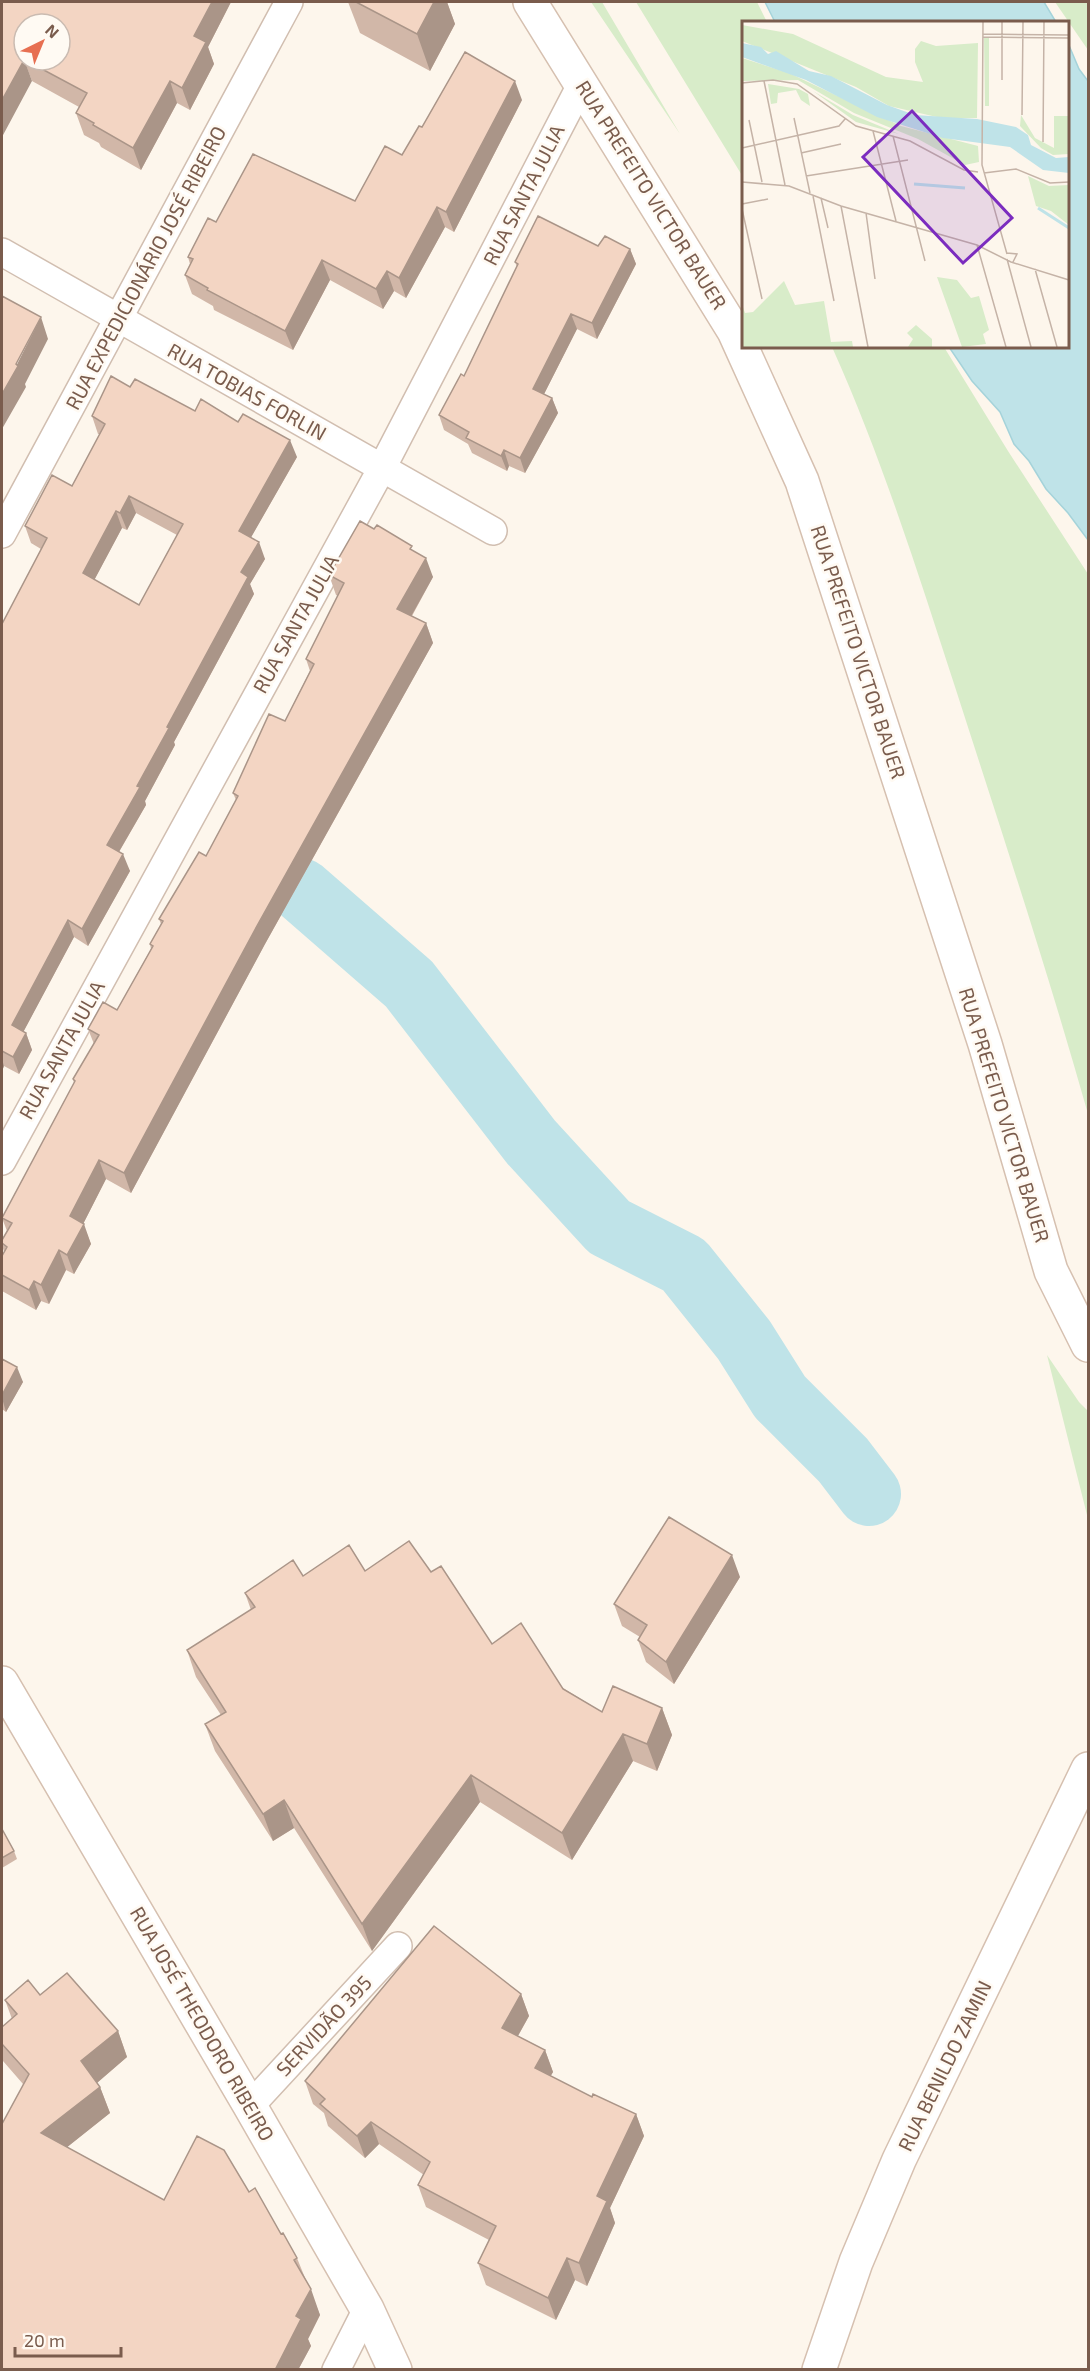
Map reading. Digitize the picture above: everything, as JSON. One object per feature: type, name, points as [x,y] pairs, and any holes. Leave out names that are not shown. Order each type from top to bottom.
[{"type":"main road","name":"RUA PREFEITO VICTOR BAUER","points":[[530,2],[734,331],[802,481],[985,1044],[1051,1271],[1076,1324],[1089,1345]]},
{"type":"main road","name":"RUA JOSÉ THEODORO RIBEIRO","points":[[2,1683],[367,2309],[396,2370]]},
{"type":"main road","name":"RUA BENILDO ZAMIN","points":[[819,2370],[856,2262],[899,2160],[1089,1769]]},
{"type":"street","name":"RUA EXPEDICIONÁRIO JOSÉ RIBEIRO","points":[[2,534],[289,2]]},
{"type":"street","name":"RUA SANTA JULIA","points":[[2,1161],[382,468],[582,83]]},
{"type":"street","name":"RUA TOBIAS FORLIN","points":[[2,252],[118,320],[493,531]]},
{"type":"street","name":"SERVIDÃO 395","points":[[250,2106],[398,1946]]},
{"type":"street","points":[[336,2370],[367,2309]]},
{"type":"green space","points":[[591,2],[602,2],[680,134]]},
{"type":"green space","points":[[636,2],[757,2],[766,21],[742,21],[742,175]]},
{"type":"green space","points":[[1055,2],[1088,2],[1088,50],[1069,21]]},
{"type":"green space","points":[[832,348],[945,348],[1088,574],[1088,1114],[1024,903],[914,561],[884,474]]},
{"type":"green space","points":[[1047,1355],[1079,1402],[1088,1411],[1088,1519]]},
{"type":"water","points":[[765,2],[1044,2],[1055,21],[774,21]]},
{"type":"water","points":[[1069,45],[1079,69],[1088,81],[1088,540],[1046,489],[1029,461],[1014,444],[1000,412],[972,381],[950,348],[1069,348]]},
{"type":"building","points":[[2,2],[212,2],[194,36],[206,42],[182,88],[170,81],[133,148],[76,113],[87,93],[48,72],[72,72],[72,12],[12,12],[12,72],[17,72],[2,100]]},
{"type":"building","points":[[356,2],[434,2],[417,34]]},
{"type":"building","points":[[465,52],[515,81],[446,212],[437,207],[399,278],[387,271],[376,289],[322,260],[285,331],[207,290],[208,288],[185,275],[193,259],[188,257],[208,218],[216,222],[253,154],[355,201],[385,146],[402,155],[419,126],[422,127]]},
{"type":"building","points":[[538,216],[598,246],[605,236],[630,249],[592,323],[571,314],[533,389],[552,398],[520,458],[504,450],[501,456],[466,438],[469,432],[439,415],[461,374],[464,376],[518,264],[515,262]]},
{"type":"building","points":[[2,296],[41,317],[2,394]]},
{"type":"building","points":[[111,376],[130,387],[135,379],[195,411],[201,399],[238,422],[243,414],[290,440],[239,531],[259,542],[241,572],[248,577],[167,727],[169,728],[137,786],[140,787],[107,845],[123,854],[82,929],[68,920],[12,1025],[26,1033],[13,1057],[2,1051],[2,624],[47,538],[25,526],[52,475],[72,486],[105,424],[92,416]],"holes":[[[129,496],[183,524],[139,605],[83,573],[116,511],[120,513]]]},
{"type":"building","points":[[360,521],[374,529],[377,525],[412,546],[410,549],[426,558],[397,609],[426,623],[258,924],[124,1173],[99,1160],[70,1216],[84,1224],[67,1255],[59,1250],[41,1285],[34,1281],[29,1290],[2,1275],[2,1256],[7,1247],[2,1240],[12,1223],[2,1218],[75,1081],[73,1079],[99,1035],[88,1029],[103,1002],[117,1010],[153,946],[150,944],[163,921],[159,919],[199,852],[206,856],[238,796],[233,793],[269,714],[285,721],[314,664],[306,659],[344,583],[329,575]]},
{"type":"building","points":[[2,1359],[17,1367],[2,1395]]},
{"type":"building","points":[[669,1517],[732,1555],[666,1662],[638,1640],[647,1625],[614,1604]]},
{"type":"building","points":[[409,1541],[431,1572],[441,1566],[492,1644],[521,1623],[563,1689],[602,1712],[613,1686],[662,1708],[647,1744],[623,1734],[562,1833],[471,1775],[362,1924],[284,1800],[263,1814],[205,1724],[226,1712],[187,1650],[255,1607],[245,1593],[293,1560],[303,1576],[349,1545],[365,1571]]},
{"type":"building","points":[[2,1829],[14,1851],[2,1858]]},
{"type":"building","points":[[434,1926],[521,1994],[502,2028],[545,2050],[535,2068],[592,2097],[593,2094],[636,2114],[597,2196],[607,2201],[579,2263],[567,2258],[548,2298],[478,2263],[496,2226],[418,2185],[430,2162],[371,2122],[357,2136],[320,2104],[325,2099],[305,2081]]},
{"type":"building","points":[[67,1973],[118,2031],[81,2061],[100,2087],[41,2133],[164,2200],[197,2136],[224,2150],[249,2192],[255,2188],[297,2258],[294,2260],[311,2289],[296,2316],[301,2319],[275,2370],[2,2370],[2,2124],[29,2074],[2,2044],[2,2027],[17,2014],[5,2000],[28,1980],[40,1995]]},
{"type":"waterway","points":[[301,890],[409,984],[531,1142],[609,1227],[684,1265],[744,1340],[780,1397],[843,1460],[869,1494]]}]
